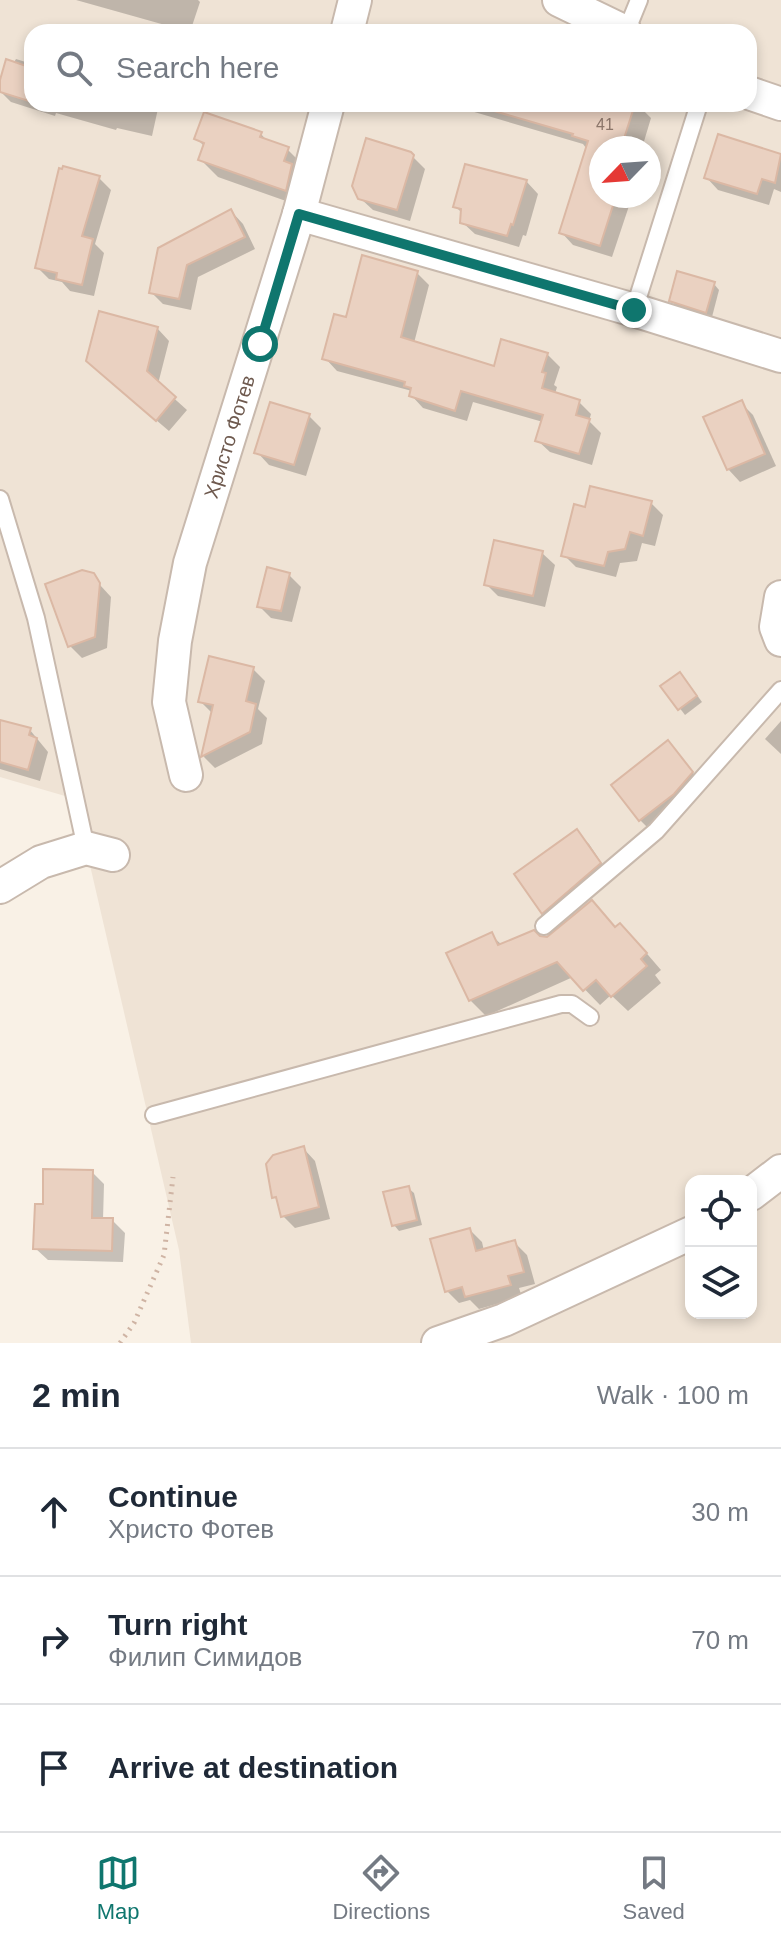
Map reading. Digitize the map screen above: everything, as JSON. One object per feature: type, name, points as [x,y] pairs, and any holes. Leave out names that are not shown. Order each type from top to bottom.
[{"type":"street","points":[[349,24],[355,0]]},
{"type":"street","points":[[559,0],[609,24]]},
{"type":"street","points":[[757,96],[781,104]]},
{"type":"street","name":"Христо Фотев","points":[[186,775],[169,702],[175,641],[190,563],[299,214],[326,112]]},
{"type":"street","points":[[299,214],[634,310],[781,356]]},
{"type":"street","points":[[781,597],[776,627],[781,640]]},
{"type":"street","points":[[0,887],[41,862],[99,852]]},
{"type":"street","points":[[757,1189],[781,1171]]},
{"type":"street","points":[[438,1343],[504,1320],[685,1236]]},
{"type":"lane","points":[[629,24],[639,0]]},
{"type":"lane","points":[[634,310],[696,112]]},
{"type":"lane","points":[[0,499],[36,618],[99,852]]},
{"type":"lane","points":[[544,926],[656,831],[781,690]]},
{"type":"lane","points":[[154,1115],[561,1004],[572,1004],[590,1017]]},
{"type":"path","points":[[120,1343],[134,1323],[164,1255],[173,1177]]},
{"type":"shaded area","points":[[0,0],[781,0],[781,1343],[191,1343],[179,1250],[86,848],[65,796],[0,777]]},
{"type":"building","points":[[6,59],[24,65],[24,100],[0,92]]},
{"type":"building","points":[[204,112],[262,132],[260,137],[289,147],[284,161],[292,164],[286,191],[198,160],[204,143],[194,139]]},
{"type":"building","points":[[497,112],[632,112],[625,136],[589,136],[589,208],[612,208],[600,246],[559,233],[588,141]]},
{"type":"building","points":[[718,134],[781,154],[775,183],[762,179],[757,194],[704,178]]},
{"type":"building","points":[[366,138],[414,155],[397,210],[358,199],[352,186]]},
{"type":"building","points":[[465,164],[527,180],[507,236],[460,223],[461,209],[453,207]]},
{"type":"building","points":[[63,166],[100,176],[82,236],[93,239],[82,285],[56,279],[57,273],[35,268],[59,168]]},
{"type":"building","points":[[231,209],[245,237],[187,265],[179,299],[149,293],[158,248]]},
{"type":"building","points":[[362,255],[418,271],[401,337],[494,366],[501,339],[548,353],[542,372],[546,373],[542,388],[580,400],[576,415],[590,419],[579,454],[535,441],[543,415],[461,391],[455,411],[409,396],[411,388],[404,386],[405,382],[322,359],[334,314],[346,317]]},
{"type":"building","points":[[677,271],[715,282],[706,313],[669,301]]},
{"type":"building","points":[[99,311],[158,327],[147,371],[176,397],[156,421],[86,361]]},
{"type":"building","points":[[742,400],[765,454],[727,470],[703,417]]},
{"type":"building","points":[[270,402],[310,414],[294,465],[254,453]]},
{"type":"building","points":[[590,486],[652,501],[643,536],[630,532],[625,549],[608,552],[604,566],[561,556],[574,504],[585,507]]},
{"type":"building","points":[[494,540],[543,551],[533,596],[484,585]]},
{"type":"building","points":[[267,567],[290,573],[281,611],[257,607]]},
{"type":"building","points":[[82,570],[94,573],[100,583],[95,637],[68,647],[45,584]]},
{"type":"building","points":[[209,656],[254,667],[246,701],[256,704],[250,732],[201,757],[213,705],[198,702]]},
{"type":"building","points":[[680,672],[697,696],[678,710],[660,686]]},
{"type":"building","points":[[0,720],[31,728],[29,735],[37,738],[28,770],[0,762]]},
{"type":"building","points":[[668,740],[693,772],[674,794],[639,821],[611,785]]},
{"type":"building","points":[[577,829],[601,863],[542,914],[514,874]]},
{"type":"building","points":[[592,900],[615,927],[620,923],[647,953],[641,959],[647,966],[611,997],[596,980],[583,991],[557,962],[469,1001],[446,953],[492,932],[498,945],[534,930],[540,936],[547,937]]},
{"type":"building","points":[[304,1146],[319,1207],[281,1217],[276,1197],[272,1198],[266,1164],[273,1155]]},
{"type":"building","points":[[43,1169],[93,1170],[92,1218],[113,1218],[112,1251],[33,1249],[35,1204],[43,1204]]},
{"type":"building","points":[[409,1186],[417,1220],[392,1226],[383,1192]]},
{"type":"building","points":[[470,1228],[476,1251],[515,1240],[524,1272],[508,1276],[511,1285],[465,1297],[462,1287],[445,1292],[430,1239]]},
{"type":"route","points":[[260,344],[299,214],[634,310]]}]
